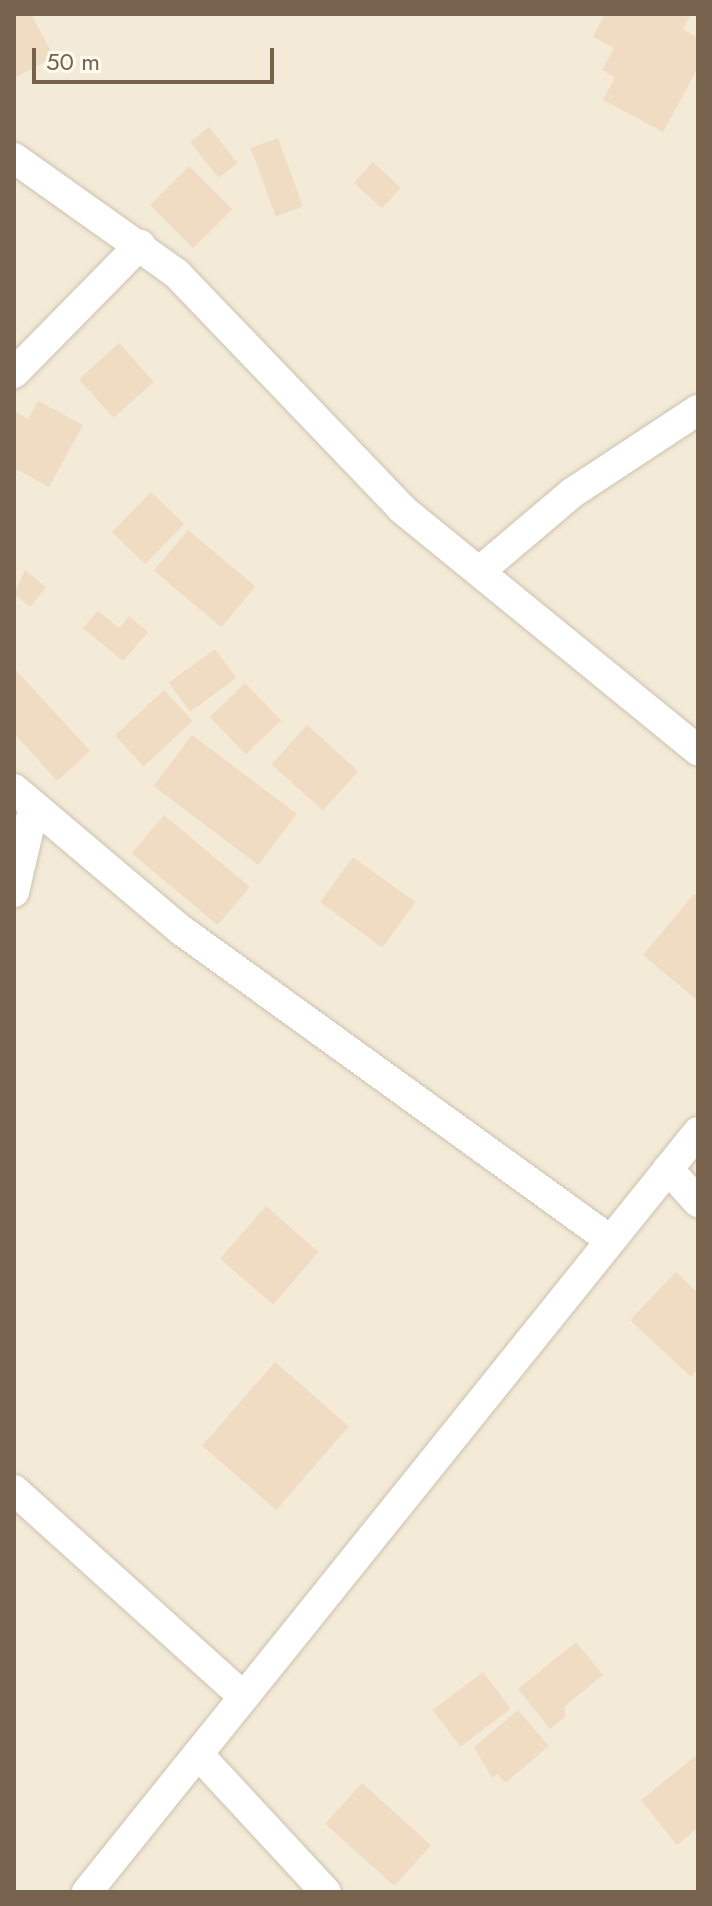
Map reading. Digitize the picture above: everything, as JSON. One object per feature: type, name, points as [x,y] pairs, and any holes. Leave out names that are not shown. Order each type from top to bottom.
[{"type":"street","points":[[14,158],[140,245],[250,345],[402,509],[698,750]]},
{"type":"street","points":[[14,373],[140,245]]},
{"type":"street","points":[[480,571],[572,493],[698,410]]},
{"type":"street","points":[[14,892],[24,797]]},
{"type":"street","points":[[24,797],[181,930],[610,1240]]},
{"type":"street","points":[[87,1892],[698,1132]]},
{"type":"street","points":[[668,1169],[698,1202]]},
{"type":"street","points":[[14,1490],[244,1697]]},
{"type":"street","points":[[198,1754],[326,1892]]},
{"type":"shaded area","points":[[14,14],[698,14],[698,1892],[14,1892]]},
{"type":"building","points":[[14,14],[31,14],[54,57],[14,78]]},
{"type":"building","points":[[605,14],[690,16],[683,29],[698,38],[698,68],[663,132],[603,100],[615,77],[602,70],[614,48],[593,37]]},
{"type":"building","points":[[209,127],[237,163],[218,178],[190,142]]},
{"type":"building","points":[[278,138],[303,207],[276,217],[251,148]]},
{"type":"building","points":[[373,162],[401,188],[382,208],[354,182]]},
{"type":"building","points":[[189,166],[232,209],[193,248],[150,205]]},
{"type":"building","points":[[119,343],[154,382],[114,418],[79,379]]},
{"type":"building","points":[[38,401],[83,425],[49,487],[14,468],[14,411],[28,419]]},
{"type":"building","points":[[151,492],[184,524],[145,564],[112,532]]},
{"type":"building","points":[[188,530],[255,587],[221,627],[154,571]]},
{"type":"building","points":[[25,570],[46,587],[30,607],[14,594]]},
{"type":"building","points":[[98,611],[119,628],[129,616],[148,632],[123,661],[83,628]]},
{"type":"building","points":[[215,649],[236,678],[190,712],[169,683]]},
{"type":"building","points":[[16,670],[90,751],[57,781],[14,733]]},
{"type":"building","points":[[245,683],[281,720],[246,754],[210,717]]},
{"type":"building","points":[[164,690],[193,721],[144,766],[115,736]]},
{"type":"building","points":[[307,725],[358,771],[323,811],[272,764]]},
{"type":"building","points":[[192,735],[297,814],[258,865],[153,786]]},
{"type":"building","points":[[164,815],[250,887],[218,925],[132,853]]},
{"type":"building","points":[[353,857],[415,902],[382,948],[320,902]]},
{"type":"building","points":[[694,894],[698,897],[698,1001],[643,955]]},
{"type":"building","points":[[266,1206],[319,1252],[273,1305],[220,1259]]},
{"type":"building","points":[[676,1272],[698,1293],[698,1369],[691,1377],[630,1320]]},
{"type":"building","points":[[275,1362],[349,1426],[276,1510],[202,1446]]},
{"type":"building","points":[[576,1642],[603,1675],[565,1706],[565,1717],[550,1729],[518,1689]]},
{"type":"building","points":[[483,1672],[511,1709],[460,1747],[433,1710]]},
{"type":"building","points":[[518,1710],[549,1746],[505,1783],[498,1774],[492,1778],[474,1747]]},
{"type":"building","points":[[698,1754],[698,1828],[677,1845],[641,1800]]},
{"type":"building","points":[[362,1783],[431,1845],[394,1886],[325,1824]]}]
